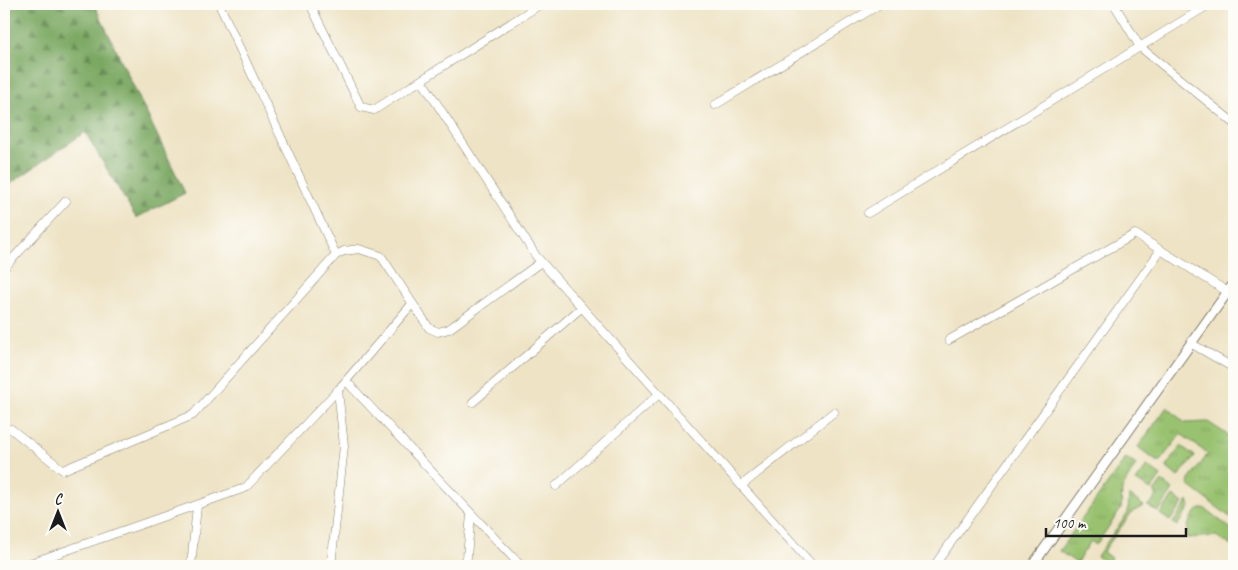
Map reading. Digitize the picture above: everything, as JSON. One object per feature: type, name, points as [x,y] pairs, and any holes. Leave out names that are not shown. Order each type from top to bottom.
[{"type":"street","points":[[219,4],[336,256]]},
{"type":"street","points":[[310,4],[361,107],[374,110],[542,4]]},
{"type":"street","points":[[715,105],[880,4]]},
{"type":"street","points":[[1114,4],[1140,47],[1234,123]]},
{"type":"street","points":[[868,213],[1210,4]]},
{"type":"street","points":[[422,81],[541,262],[813,566]]},
{"type":"street","points":[[4,268],[66,201]]},
{"type":"street","points":[[949,340],[1135,234],[1228,292]]},
{"type":"street","points":[[11,429],[62,470],[193,415],[336,256],[344,251],[359,249],[381,256],[429,328],[438,332],[449,329],[541,262]]},
{"type":"street","points":[[934,566],[1160,251]]},
{"type":"street","points":[[1032,566],[1234,283]]},
{"type":"street","points":[[22,566],[245,488],[338,390],[412,304]]},
{"type":"street","points":[[473,402],[581,308]]},
{"type":"street","points":[[1192,344],[1234,368]]},
{"type":"street","points":[[346,381],[521,566]]},
{"type":"street","points":[[331,566],[344,446],[338,390]]},
{"type":"street","points":[[556,486],[658,394]]},
{"type":"street","points":[[742,485],[834,412]]},
{"type":"street","points":[[191,566],[197,506]]},
{"type":"street","points":[[466,566],[471,515]]},
{"type":"green space","points":[[4,4],[94,4],[185,193],[136,218],[85,132],[4,188]]},
{"type":"green space","points":[[1167,407],[1185,423],[1208,422],[1234,439],[1234,520],[1188,485],[1189,480],[1208,454],[1181,434],[1160,461],[1156,461],[1138,447]]},
{"type":"green space","points":[[1181,446],[1195,456],[1178,477],[1166,467]]},
{"type":"green space","points":[[1126,458],[1136,465],[1122,488],[1121,509],[1096,545],[1091,541],[1077,562],[1081,566],[1059,551]]},
{"type":"green space","points":[[1147,466],[1161,476],[1151,490],[1136,481]]},
{"type":"green space","points":[[1162,481],[1173,490],[1158,512],[1147,505],[1150,505],[1157,495],[1154,492]]},
{"type":"green space","points":[[1129,495],[1144,506],[1132,512],[1103,552],[1111,558],[1107,563],[1097,556],[1128,513]]},
{"type":"green space","points":[[1173,496],[1183,503],[1170,521],[1160,514]]},
{"type":"green space","points":[[1188,501],[1190,506],[1177,526],[1173,523]]},
{"type":"green space","points":[[1204,508],[1234,531],[1234,547],[1216,536],[1187,538],[1193,515]]}]
